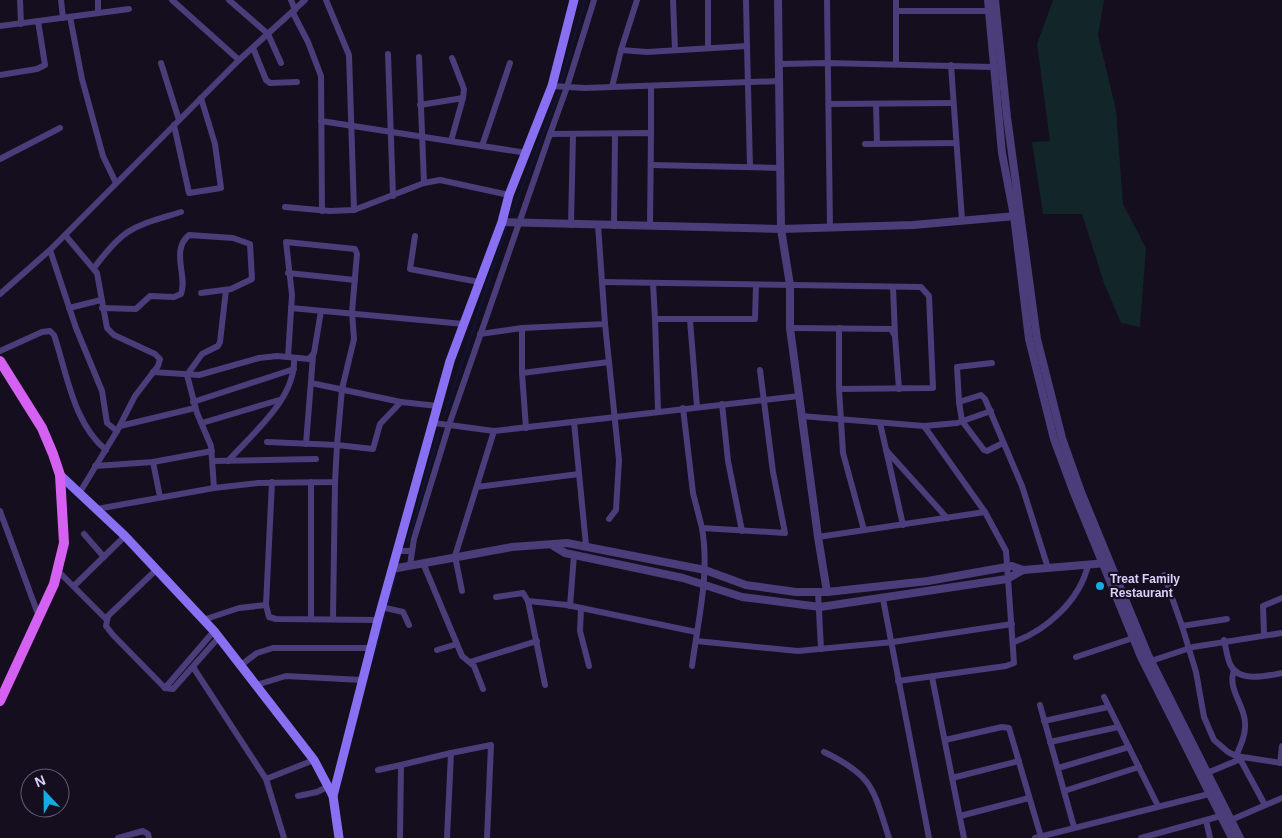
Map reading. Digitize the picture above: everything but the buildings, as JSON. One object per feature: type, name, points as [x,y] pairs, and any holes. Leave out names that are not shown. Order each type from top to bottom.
[{"type":"main road","points":[[333,796],[381,607],[450,361],[502,222],[509,195],[552,86],[574,0]]},
{"type":"main road","points":[[0,360],[42,428],[60,475],[64,542],[58,571],[0,701]]},
{"type":"main road","points":[[60,475],[125,536],[216,634],[241,665],[314,760],[329,786],[333,796],[339,838]]},
{"type":"street","points":[[20,0],[21,24]]},
{"type":"street","points":[[61,0],[103,156],[116,183]]},
{"type":"street","points":[[98,0],[98,13]]},
{"type":"street","points":[[172,0],[239,60]]},
{"type":"street","points":[[229,0],[268,34],[281,63]]},
{"type":"street","points":[[291,0],[321,76],[322,211]]},
{"type":"street","points":[[0,294],[50,250],[239,60],[305,0]]},
{"type":"street","points":[[326,0],[348,54],[354,210]]},
{"type":"street","points":[[410,565],[412,550],[449,425],[518,222],[567,87],[594,0]]},
{"type":"street","points":[[612,87],[621,50],[637,0]]},
{"type":"street","points":[[673,0],[675,50]]},
{"type":"street","points":[[708,0],[708,48]]},
{"type":"street","points":[[746,0],[750,167]]},
{"type":"street","points":[[778,0],[782,229],[790,285],[790,328],[827,592]]},
{"type":"street","points":[[827,0],[830,228]]},
{"type":"street","points":[[896,0],[896,64]]},
{"type":"street","points":[[988,0],[992,66],[1002,153],[1018,216]]},
{"type":"street","points":[[996,0],[1029,339],[1054,439],[1151,661],[1207,773],[1213,792]]},
{"type":"street","points":[[0,26],[130,9]]},
{"type":"street","points":[[896,11],[988,11]]},
{"type":"street","points":[[0,75],[37,69],[45,65],[38,21]]},
{"type":"street","points":[[621,50],[647,52],[747,46]]},
{"type":"street","points":[[253,48],[266,80],[270,83],[298,82]]},
{"type":"street","points":[[388,54],[389,132],[393,196]]},
{"type":"street","points":[[418,57],[424,183]]},
{"type":"street","points":[[451,141],[464,89],[452,58]]},
{"type":"street","points":[[161,63],[176,122],[189,193],[222,188],[215,144],[201,98]]},
{"type":"street","points":[[482,146],[510,63]]},
{"type":"street","points":[[780,64],[951,64],[992,66]]},
{"type":"street","points":[[951,64],[962,220]]},
{"type":"street","points":[[552,86],[612,87],[780,81]]},
{"type":"street","points":[[650,226],[651,86]]},
{"type":"street","points":[[420,105],[463,98]]},
{"type":"street","points":[[829,104],[953,103]]},
{"type":"street","points":[[876,104],[877,144]]},
{"type":"street","points":[[321,121],[527,153]]},
{"type":"street","points":[[0,159],[60,128]]},
{"type":"street","points":[[550,134],[651,133]]},
{"type":"street","points":[[571,224],[573,134]]},
{"type":"street","points":[[614,226],[615,134]]},
{"type":"street","points":[[865,144],[956,143]]},
{"type":"street","points":[[651,165],[781,168]]},
{"type":"street","points":[[285,207],[322,211],[354,210],[424,183],[440,180],[509,195]]},
{"type":"street","points":[[94,268],[114,240],[130,228],[181,212]]},
{"type":"street","points":[[502,222],[598,226],[782,229],[830,228],[1018,216]]},
{"type":"street","points":[[598,226],[604,324],[618,460],[616,510],[609,519]]},
{"type":"street","points":[[65,235],[94,268],[98,279],[105,324],[110,331],[158,357],[159,363],[135,396],[106,450],[80,492]]},
{"type":"street","points":[[102,308],[136,308],[150,296],[174,297],[181,294],[183,288],[180,259],[183,242],[189,235],[233,238],[250,244],[252,279],[226,290],[201,293]]},
{"type":"street","points":[[415,236],[410,269],[479,282]]},
{"type":"street","points":[[228,461],[280,400],[292,382],[294,369],[291,357],[292,295],[286,242],[292,241],[355,249],[357,254],[352,312],[353,350],[342,389],[334,482],[333,618]]},
{"type":"street","points":[[50,250],[69,308],[102,391],[107,423],[118,428],[194,405],[294,369]]},
{"type":"street","points":[[288,273],[355,280]]},
{"type":"street","points":[[602,282],[921,287],[929,296],[933,388],[839,389]]},
{"type":"street","points":[[653,283],[658,411]]},
{"type":"street","points":[[655,320],[755,319],[756,284]]},
{"type":"street","points":[[894,287],[899,389]]},
{"type":"street","points":[[214,488],[212,451],[194,405],[187,375],[202,354],[218,346],[220,342],[226,290]]},
{"type":"street","points":[[69,308],[101,300]]},
{"type":"street","points":[[291,308],[352,312],[464,324]]},
{"type":"street","points":[[306,444],[313,356],[321,311]]},
{"type":"street","points":[[690,320],[697,407]]},
{"type":"street","points":[[480,334],[522,328],[604,324]]},
{"type":"street","points":[[522,328],[522,373],[526,428]]},
{"type":"street","points":[[790,328],[891,329],[895,336]]},
{"type":"street","points":[[840,328],[839,389],[842,419],[840,434],[843,453],[864,530]]},
{"type":"street","points":[[0,351],[42,332],[48,330],[52,332],[81,418],[91,436],[106,450]]},
{"type":"street","points":[[153,372],[187,375],[212,372],[259,358],[291,357],[309,359],[313,356]]},
{"type":"street","points":[[522,373],[609,362]]},
{"type":"street","points":[[992,363],[957,367],[959,402],[962,422],[984,450],[987,451],[1004,443]]},
{"type":"street","points":[[702,528],[785,533],[773,472],[760,370]]},
{"type":"street","points":[[311,383],[400,402],[438,406]]},
{"type":"street","points":[[959,402],[981,394],[991,411],[1022,486],[1048,568]]},
{"type":"street","points":[[434,423],[494,432],[682,408],[799,396]]},
{"type":"street","points":[[202,423],[280,400]]},
{"type":"street","points":[[267,442],[337,444],[373,449],[380,424],[400,402]]},
{"type":"street","points":[[722,404],[730,470],[742,531]]},
{"type":"street","points":[[682,408],[693,494],[706,549],[706,570],[692,666]]},
{"type":"street","points":[[802,416],[880,424],[924,426],[962,422],[991,411]]},
{"type":"street","points":[[574,422],[586,545]]},
{"type":"street","points":[[880,424],[903,525]]},
{"type":"street","points":[[898,681],[1011,665],[1015,659],[1006,551],[985,512],[924,426]]},
{"type":"street","points":[[462,592],[455,556],[494,432]]},
{"type":"street","points":[[886,449],[947,518]]},
{"type":"street","points":[[95,466],[153,462],[212,451]]},
{"type":"street","points":[[213,461],[316,459]]},
{"type":"street","points":[[153,462],[160,497]]},
{"type":"street","points":[[478,487],[579,474]]},
{"type":"street","points":[[97,509],[214,488],[272,482],[334,482]]},
{"type":"street","points":[[272,482],[267,614],[272,618],[378,620]]},
{"type":"street","points":[[311,482],[311,618]]},
{"type":"street","points":[[0,511],[38,614]]},
{"type":"street","points":[[818,537],[985,512]]},
{"type":"street","points":[[84,534],[104,557]]},
{"type":"street","points":[[75,586],[125,536]]},
{"type":"street","points":[[392,569],[512,547],[567,543],[586,545],[614,553],[706,570],[746,585],[827,592],[928,581],[1012,566],[1023,570],[1107,563]]},
{"type":"street","points":[[552,545],[574,555],[704,584],[742,596],[820,608],[1007,579],[1023,570]]},
{"type":"street","points":[[398,551],[412,550]]},
{"type":"street","points":[[570,606],[574,555]]},
{"type":"street","points":[[423,563],[464,659],[474,666],[483,689]]},
{"type":"street","points":[[1107,563],[1133,638],[1213,792],[1240,838]]},
{"type":"street","points":[[1014,642],[1037,632],[1049,623],[1075,595],[1084,582],[1088,564]]},
{"type":"street","points":[[106,619],[156,570]]},
{"type":"street","points":[[58,571],[106,619],[107,628],[165,688],[174,689],[193,667],[216,634]]},
{"type":"street","points":[[1164,575],[1182,626],[1207,727],[1220,747],[1240,757],[1281,763],[1282,746]]},
{"type":"street","points":[[818,592],[821,649]]},
{"type":"street","points":[[496,597],[523,593],[528,601],[545,685]]},
{"type":"street","points":[[1264,634],[1263,606],[1282,598]]},
{"type":"street","points":[[883,599],[893,642],[898,681],[929,838]]},
{"type":"street","points":[[528,601],[581,608],[696,632]]},
{"type":"street","points":[[203,620],[239,608],[266,605]]},
{"type":"street","points":[[381,607],[403,612],[409,625]]},
{"type":"street","points":[[581,608],[580,631],[589,666]]},
{"type":"street","points":[[1182,626],[1227,619]]},
{"type":"street","points":[[696,641],[798,651],[893,642],[1012,624]]},
{"type":"street","points":[[1151,661],[1188,648],[1224,640],[1282,633]]},
{"type":"street","points":[[165,688],[216,634]]},
{"type":"street","points":[[1076,657],[1133,638]]},
{"type":"street","points":[[1224,640],[1230,665],[1234,670],[1255,678],[1282,673]]},
{"type":"street","points":[[470,662],[537,641]]},
{"type":"street","points":[[437,650],[457,644]]},
{"type":"street","points":[[241,665],[257,652],[273,648],[370,648]]},
{"type":"street","points":[[193,667],[266,779],[284,838]]},
{"type":"street","points":[[1234,670],[1233,687],[1245,722],[1240,757],[1265,805]]},
{"type":"street","points":[[256,685],[286,676],[362,680]]},
{"type":"street","points":[[932,677],[964,838]]},
{"type":"street","points":[[1104,697],[1158,806]]},
{"type":"street","points":[[1040,705],[1074,827]]},
{"type":"street","points":[[1044,721],[1108,707]]},
{"type":"street","points":[[945,740],[1006,727],[1010,730],[1038,837],[1213,792]]},
{"type":"street","points":[[1050,742],[1118,727]]},
{"type":"street","points":[[378,770],[491,744],[487,838]]},
{"type":"street","points":[[1058,768],[1129,747]]},
{"type":"street","points":[[824,752],[856,770],[867,780],[874,792],[889,838]]},
{"type":"street","points":[[447,838],[451,754]]},
{"type":"street","points":[[1207,773],[1240,757]]},
{"type":"street","points":[[266,779],[314,760]]},
{"type":"street","points":[[952,778],[1019,760]]},
{"type":"street","points":[[400,765],[400,838]]},
{"type":"street","points":[[1064,791],[1139,767]]},
{"type":"street","points":[[298,796],[317,792],[329,786]]},
{"type":"street","points":[[960,816],[1029,798]]},
{"type":"street","points":[[1140,838],[1206,820],[1227,817],[1282,798]]},
{"type":"street","points":[[1227,817],[1232,838]]},
{"type":"street","points":[[1206,820],[1210,838]]},
{"type":"street","points":[[118,838],[143,831],[148,834],[149,838]]},
{"type":"green space","points":[[1053,0],[1104,0],[1098,35],[1116,110],[1123,204],[1146,248],[1140,327],[1121,323],[1104,283],[1082,214],[1043,214],[1032,142],[1050,141],[1037,44]]},
{"type":"waterway","points":[[561,83],[585,0]]},
{"type":"waterway","points":[[513,212],[559,92]]},
{"type":"waterway","points":[[445,415],[506,229]]},
{"type":"waterway","points":[[408,542],[439,432]]},
{"type":"waterway","points":[[388,604],[396,575]]},
{"type":"waterway","points":[[373,658],[385,615]]},
{"type":"place","name":"Treat Family Restaurant","points":[[1100,586]]}]
